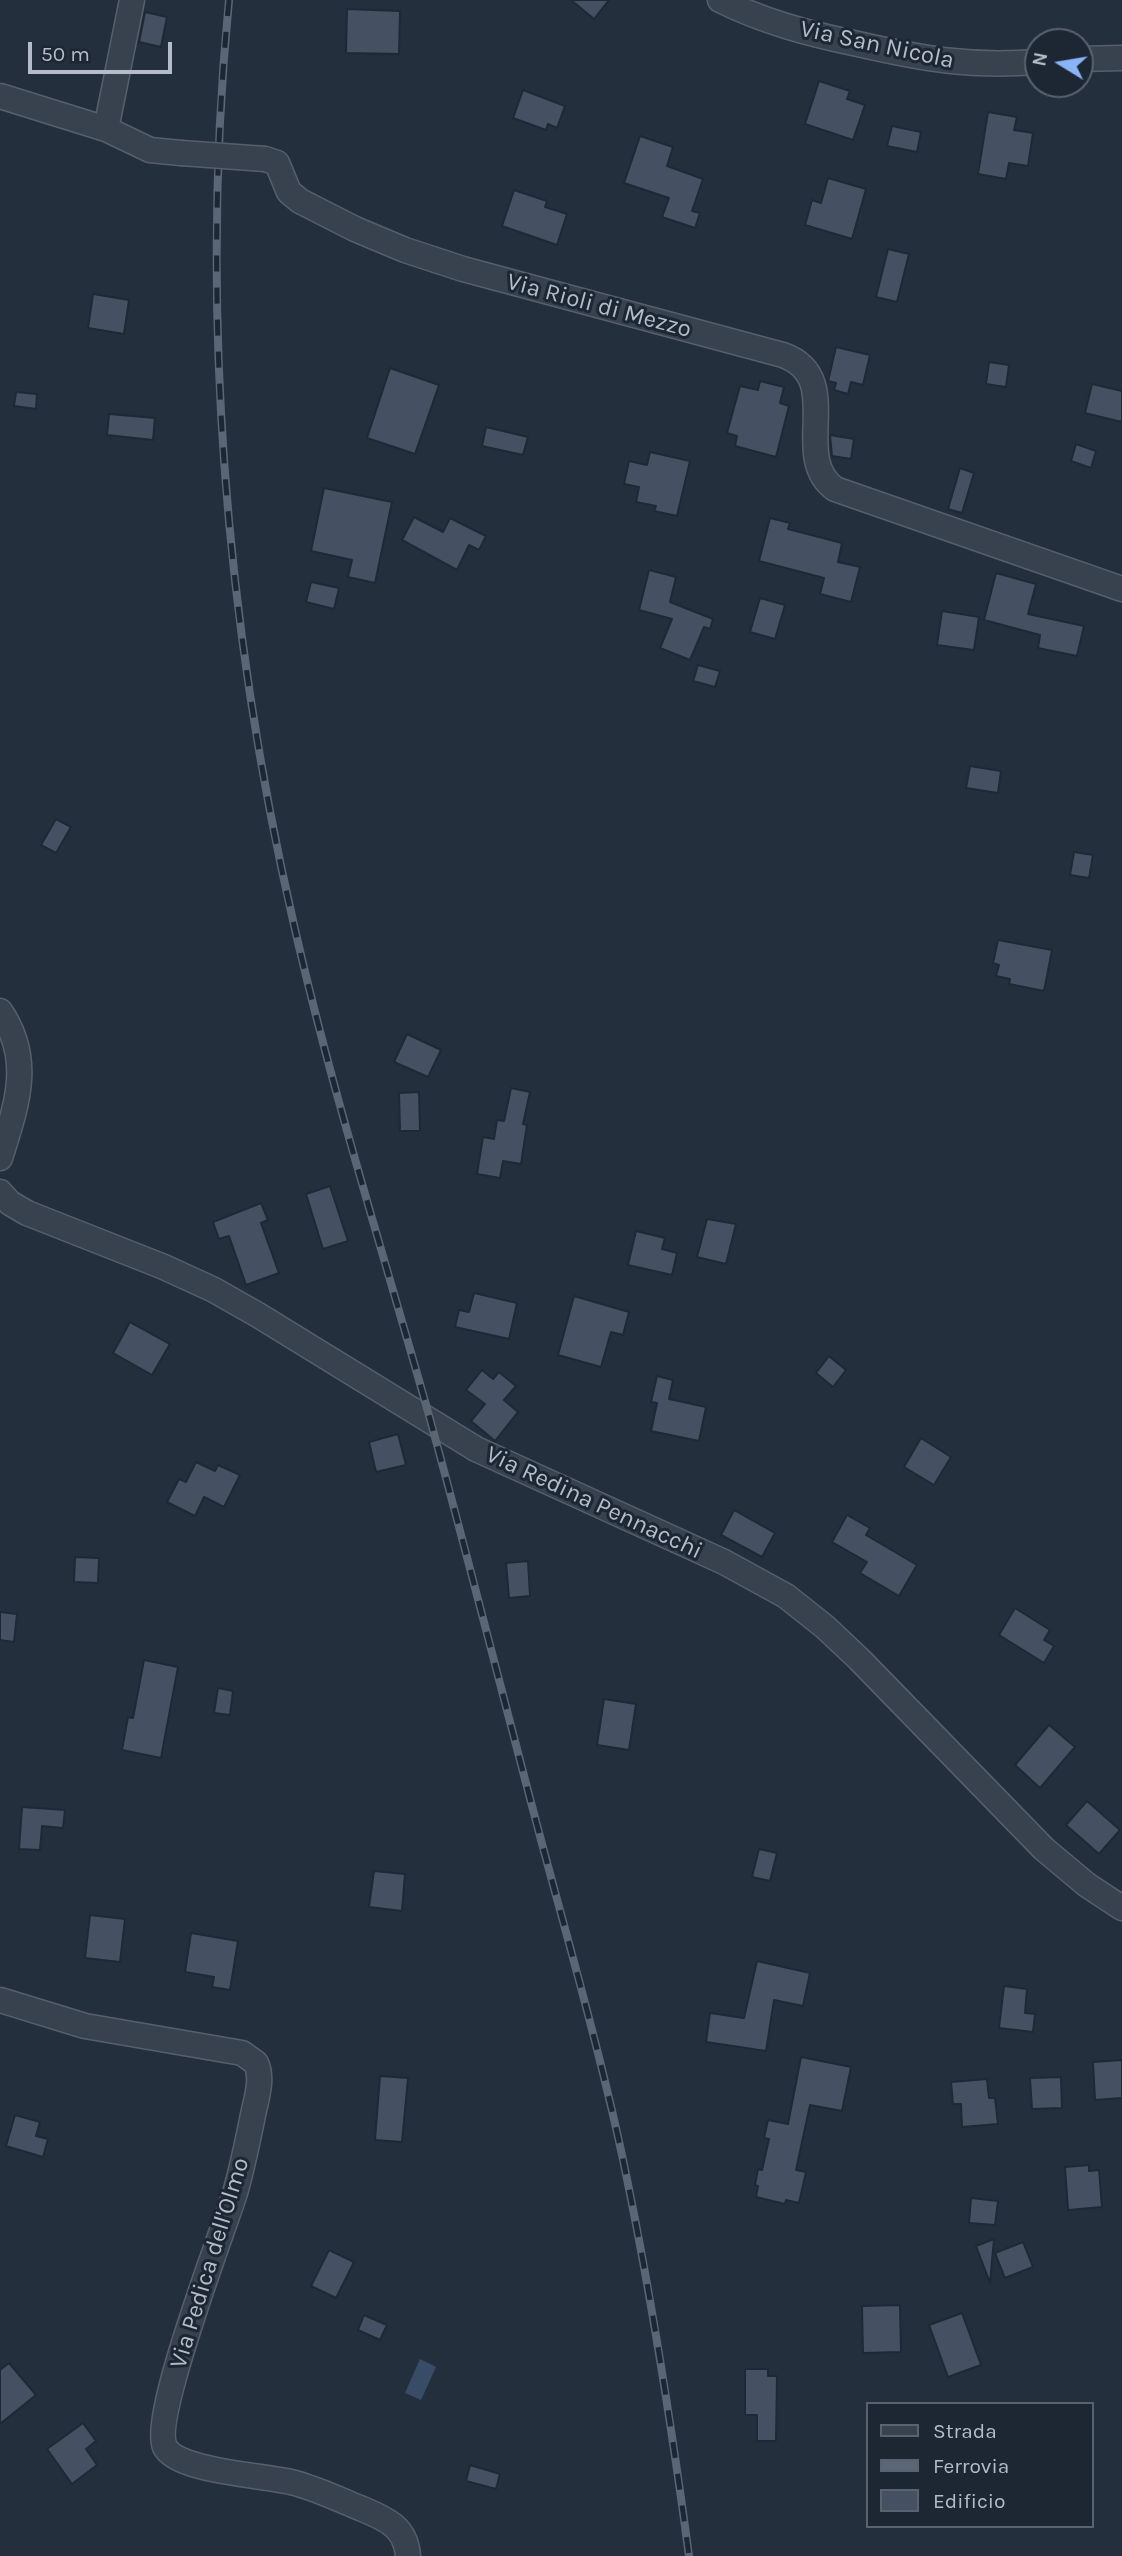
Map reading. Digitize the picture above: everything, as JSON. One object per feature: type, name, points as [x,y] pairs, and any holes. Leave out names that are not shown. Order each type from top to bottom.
[{"type":"street","points":[[106,129],[132,0]]},
{"type":"street","name":"Via San Nicola","points":[[720,0],[794,29],[929,60],[970,64],[1024,62]]},
{"type":"street","points":[[1094,59],[1122,58]]},
{"type":"street","name":"Via Rioli di Mezzo","points":[[0,96],[106,129],[150,150],[265,159],[277,163],[289,192],[300,201],[405,250],[463,269],[783,355],[796,361],[807,372],[815,395],[815,450],[818,470],[825,481],[835,489],[1122,589]]},
{"type":"street","points":[[0,1011],[17,1043],[20,1068],[14,1110],[0,1158]]},
{"type":"street","name":"Via Redina Pennacchi","points":[[0,1192],[10,1203],[27,1213],[164,1267],[230,1298],[485,1454],[657,1531],[758,1579],[786,1596],[859,1659],[1044,1849],[1087,1885],[1122,1908]]},
{"type":"street","name":"Via Pedica dell'Olmo","points":[[0,2000],[85,2026],[242,2053],[256,2063],[259,2082],[239,2179],[180,2359],[163,2420],[164,2443],[171,2454],[188,2464],[295,2483],[381,2516],[398,2528],[406,2541],[408,2556]]},
{"type":"water","points":[[420,2359],[436,2367],[421,2400],[405,2393]]},
{"type":"building","points":[[571,0],[609,0],[594,19]]},
{"type":"building","points":[[347,9],[400,11],[399,54],[346,53]]},
{"type":"building","points":[[145,12],[167,17],[161,47],[139,42]]},
{"type":"building","points":[[819,81],[850,91],[847,99],[865,105],[853,140],[805,124]]},
{"type":"building","points":[[523,90],[565,106],[557,128],[548,124],[546,130],[513,118]]},
{"type":"building","points":[[988,112],[1017,117],[1014,130],[1033,133],[1028,166],[1009,163],[1006,179],[978,174]]},
{"type":"building","points":[[892,126],[921,132],[917,152],[887,146]]},
{"type":"building","points":[[640,136],[673,147],[667,166],[703,179],[692,211],[700,213],[695,228],[662,217],[669,198],[624,183]]},
{"type":"building","points":[[828,178],[866,189],[852,239],[805,225],[812,200],[821,203]]},
{"type":"building","points":[[514,190],[547,201],[545,207],[567,214],[557,245],[502,226]]},
{"type":"building","points":[[888,249],[909,254],[897,302],[876,297]]},
{"type":"building","points":[[93,294],[129,300],[124,334],[88,328]]},
{"type":"building","points":[[836,347],[870,355],[863,385],[851,382],[848,394],[834,390],[836,383],[828,381]]},
{"type":"building","points":[[989,362],[1009,365],[1006,387],[986,384]]},
{"type":"building","points":[[390,368],[439,385],[415,454],[367,438]]},
{"type":"building","points":[[760,381],[784,387],[780,403],[789,406],[776,457],[735,446],[737,436],[727,433],[740,386],[758,390]]},
{"type":"building","points":[[1092,384],[1122,391],[1122,422],[1085,413]]},
{"type":"building","points":[[16,392],[37,394],[36,409],[14,406]]},
{"type":"building","points":[[109,414],[155,418],[153,440],[107,435]]},
{"type":"building","points":[[486,427],[528,437],[523,455],[482,446]]},
{"type":"building","points":[[830,435],[854,439],[851,459],[832,456]]},
{"type":"building","points":[[1076,444],[1096,451],[1091,468],[1071,461]]},
{"type":"building","points":[[650,452],[690,461],[677,516],[654,511],[656,506],[636,502],[639,487],[624,484],[629,461],[647,465]]},
{"type":"building","points":[[960,468],[974,473],[962,513],[948,509]]},
{"type":"building","points":[[324,488],[392,502],[375,583],[348,577],[352,560],[311,551]]},
{"type":"building","points":[[414,517],[443,532],[450,518],[486,536],[479,550],[469,545],[457,570],[402,540]]},
{"type":"building","points":[[770,518],[790,523],[788,529],[842,543],[838,562],[860,567],[851,602],[820,594],[824,578],[759,561]]},
{"type":"building","points":[[649,570],[676,577],[670,602],[713,619],[710,629],[704,627],[690,660],[660,648],[672,619],[639,610]]},
{"type":"building","points":[[996,573],[1036,584],[1028,614],[1084,626],[1077,656],[1038,648],[1040,635],[984,620]]},
{"type":"building","points":[[311,582],[339,588],[334,609],[306,602]]},
{"type":"building","points":[[760,598],[785,605],[775,639],[750,632]]},
{"type":"building","points":[[942,611],[979,617],[974,650],[937,645]]},
{"type":"building","points":[[698,665],[720,671],[715,687],[693,681]]},
{"type":"building","points":[[970,766],[1001,771],[998,793],[966,788]]},
{"type":"building","points":[[56,819],[71,827],[56,853],[41,845]]},
{"type":"building","points":[[1074,852],[1093,855],[1089,878],[1070,875]]},
{"type":"building","points":[[998,940],[1052,950],[1044,991],[1009,984],[1010,979],[996,976],[999,965],[993,963]]},
{"type":"building","points":[[407,1034],[441,1050],[428,1077],[394,1062]]},
{"type":"building","points":[[511,1088],[530,1092],[523,1124],[527,1125],[521,1164],[503,1161],[500,1178],[477,1174],[483,1137],[494,1139],[497,1120],[504,1121]]},
{"type":"building","points":[[419,1092],[420,1131],[400,1131],[399,1093]]},
{"type":"building","points":[[330,1186],[348,1241],[323,1249],[306,1194]]},
{"type":"building","points":[[261,1203],[268,1220],[261,1223],[279,1273],[246,1285],[229,1236],[219,1239],[213,1222]]},
{"type":"building","points":[[707,1219],[736,1224],[726,1264],[697,1257]]},
{"type":"building","points":[[636,1231],[665,1238],[662,1249],[677,1253],[672,1275],[628,1265]]},
{"type":"building","points":[[474,1293],[517,1303],[509,1339],[455,1327],[459,1310],[469,1312]]},
{"type":"building","points":[[574,1296],[629,1312],[623,1335],[611,1332],[601,1367],[558,1355]]},
{"type":"building","points":[[130,1322],[170,1344],[152,1375],[113,1353]]},
{"type":"building","points":[[829,1356],[846,1370],[833,1387],[816,1373]]},
{"type":"building","points":[[482,1370],[493,1379],[499,1372],[516,1386],[504,1400],[518,1412],[495,1441],[471,1421],[485,1404],[466,1390]]},
{"type":"building","points":[[657,1376],[673,1380],[669,1399],[706,1407],[699,1441],[651,1431],[657,1403],[651,1402]]},
{"type":"building","points":[[398,1434],[406,1465],[376,1472],[369,1442]]},
{"type":"building","points":[[921,1438],[951,1457],[934,1485],[904,1467]]},
{"type":"building","points":[[196,1462],[215,1471],[218,1465],[240,1475],[224,1507],[204,1497],[195,1516],[167,1502],[179,1479],[186,1482]]},
{"type":"building","points":[[734,1510],[775,1533],[762,1557],[721,1535]]},
{"type":"building","points":[[847,1515],[870,1528],[866,1535],[917,1565],[899,1596],[860,1573],[867,1562],[832,1542]]},
{"type":"building","points":[[75,1557],[99,1558],[98,1583],[74,1582]]},
{"type":"building","points":[[528,1561],[530,1596],[509,1598],[506,1563]]},
{"type":"building","points":[[1015,1608],[1050,1630],[1044,1640],[1054,1646],[1044,1663],[999,1635]]},
{"type":"building","points":[[0,1612],[17,1614],[14,1642],[0,1640]]},
{"type":"building","points":[[144,1660],[178,1667],[161,1758],[122,1750],[128,1717],[133,1718]]},
{"type":"building","points":[[218,1688],[233,1691],[230,1715],[214,1713]]},
{"type":"building","points":[[604,1699],[636,1704],[629,1750],[597,1745]]},
{"type":"building","points":[[1049,1725],[1075,1747],[1040,1788],[1015,1765]]},
{"type":"building","points":[[1087,1801],[1120,1830],[1099,1854],[1066,1825]]},
{"type":"building","points":[[22,1807],[65,1810],[63,1828],[42,1826],[40,1850],[19,1849]]},
{"type":"building","points":[[759,1849],[777,1853],[770,1881],[752,1877]]},
{"type":"building","points":[[374,1871],[405,1874],[402,1911],[369,1907]]},
{"type":"building","points":[[90,1915],[125,1919],[120,1962],[85,1958]]},
{"type":"building","points":[[191,1933],[238,1941],[230,1990],[212,1987],[214,1977],[185,1972]]},
{"type":"building","points":[[757,1961],[810,1973],[803,2006],[774,2000],[766,2051],[706,2042],[710,2013],[744,2018]]},
{"type":"building","points":[[1004,1986],[1027,1989],[1025,2013],[1035,2014],[1033,2032],[999,2028]]},
{"type":"building","points":[[801,2057],[851,2067],[842,2111],[810,2105],[796,2170],[806,2172],[799,2203],[786,2200],[785,2204],[756,2197],[758,2186],[755,2185],[758,2169],[762,2170],[769,2139],[764,2138],[768,2120],[788,2124]]},
{"type":"building","points":[[1122,2060],[1122,2098],[1095,2100],[1093,2062]]},
{"type":"building","points":[[380,2076],[408,2078],[402,2142],[375,2140]]},
{"type":"building","points":[[1061,2077],[1062,2108],[1032,2109],[1030,2078]]},
{"type":"building","points":[[987,2079],[989,2098],[995,2098],[998,2124],[962,2127],[961,2104],[953,2104],[951,2082]]},
{"type":"building","points":[[15,2115],[40,2122],[36,2136],[48,2139],[43,2157],[6,2146]]},
{"type":"building","points":[[1089,2165],[1089,2171],[1099,2170],[1102,2207],[1068,2210],[1065,2167]]},
{"type":"building","points":[[971,2198],[998,2201],[995,2225],[969,2223]]},
{"type":"building","points":[[994,2239],[990,2283],[976,2246]]},
{"type":"building","points":[[1023,2242],[1033,2267],[1005,2278],[995,2253]]},
{"type":"building","points":[[329,2250],[354,2262],[336,2298],[311,2286]]},
{"type":"building","points":[[900,2305],[901,2352],[863,2353],[862,2306]]},
{"type":"building","points":[[962,2313],[981,2365],[948,2377],[929,2325]]},
{"type":"building","points":[[364,2315],[387,2325],[380,2340],[358,2330]]},
{"type":"building","points":[[9,2363],[36,2395],[0,2424],[0,2370]]},
{"type":"building","points":[[745,2369],[768,2369],[768,2376],[777,2376],[776,2441],[757,2441],[757,2415],[745,2415]]},
{"type":"building","points":[[83,2423],[96,2441],[86,2449],[97,2465],[72,2484],[47,2449]]},
{"type":"building","points":[[470,2465],[500,2474],[496,2489],[466,2481]]},
{"type":"railway","points":[[229,0],[220,115],[218,348],[224,465],[235,582],[270,812],[325,1050],[444,1470],[613,2113],[651,2305],[689,2556]]}]
